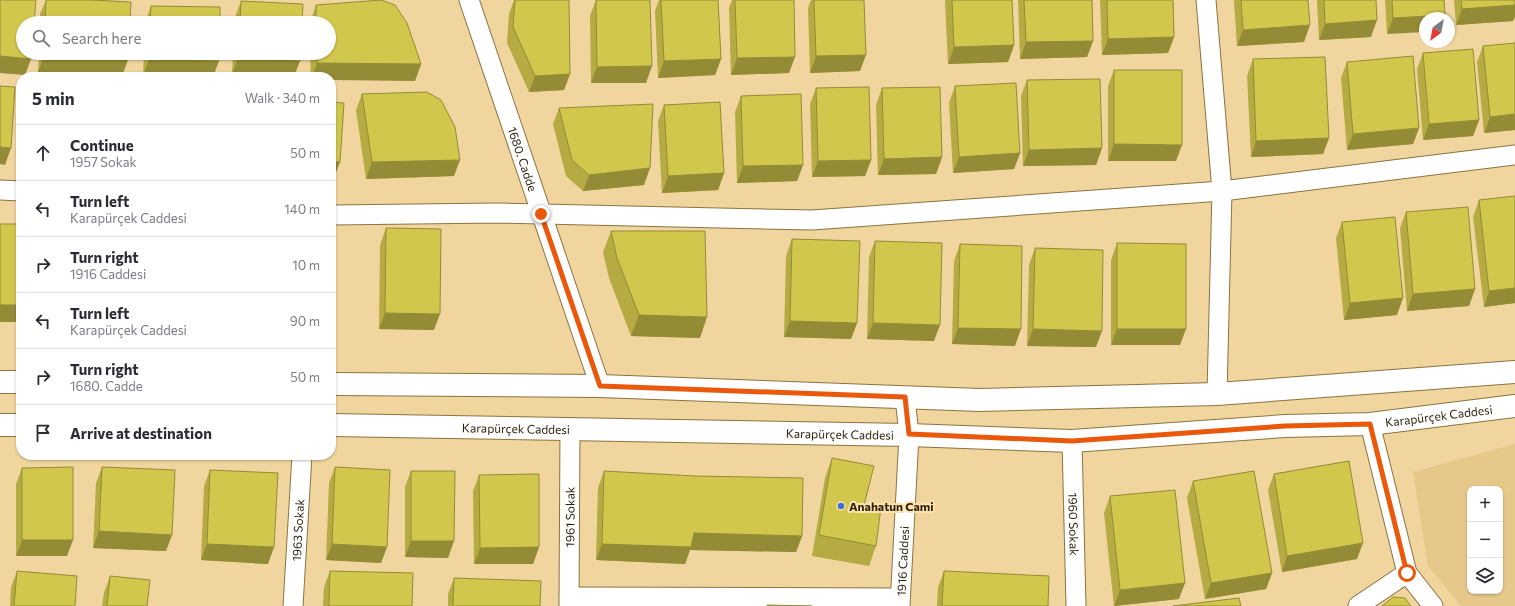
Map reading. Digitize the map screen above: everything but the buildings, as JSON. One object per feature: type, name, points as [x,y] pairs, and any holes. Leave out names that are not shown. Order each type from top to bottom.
[{"type":"main road","points":[[336,384],[600,386],[980,400],[1217,394],[1515,372]]},
{"type":"main road","points":[[0,382],[16,382]]},
{"type":"main road","name":"Karapürçek Caddesi","points":[[336,425],[909,434],[1072,441],[1285,426],[1370,424],[1515,406]]},
{"type":"main road","points":[[1478,410],[1515,411]]},
{"type":"main road","points":[[0,425],[16,425]]},
{"type":"street","name":"1680. Cadde","points":[[469,0],[600,386]]},
{"type":"street","points":[[1206,0],[1222,191],[1217,394]]},
{"type":"street","points":[[336,215],[498,213],[812,220],[1222,191],[1515,155]]},
{"type":"street","points":[[0,190],[16,192]]},
{"type":"street","name":"1916 Caddesi","points":[[900,602],[909,434],[905,397]]},
{"type":"street","points":[[1370,424],[1407,573],[1433,606]]},
{"type":"street","name":"1961 Sokak","points":[[569,601],[570,428]]},
{"type":"street","name":"1960 Sokak","points":[[1072,441],[1076,606]]},
{"type":"street","name":"1963 Sokak","points":[[293,606],[302,460]]},
{"type":"street","points":[[1358,606],[1407,573]]},
{"type":"street","points":[[569,601],[900,602]]},
{"type":"shaded area","points":[[1515,444],[1515,606],[1461,606],[1428,566],[1413,472]]},
{"type":"place","name":"Anahatun Cami","points":[[841,506]]},
{"type":"route","points":[[541,214],[600,386],[905,397],[909,434],[1072,441],[1285,426],[1370,424],[1407,573]]}]
